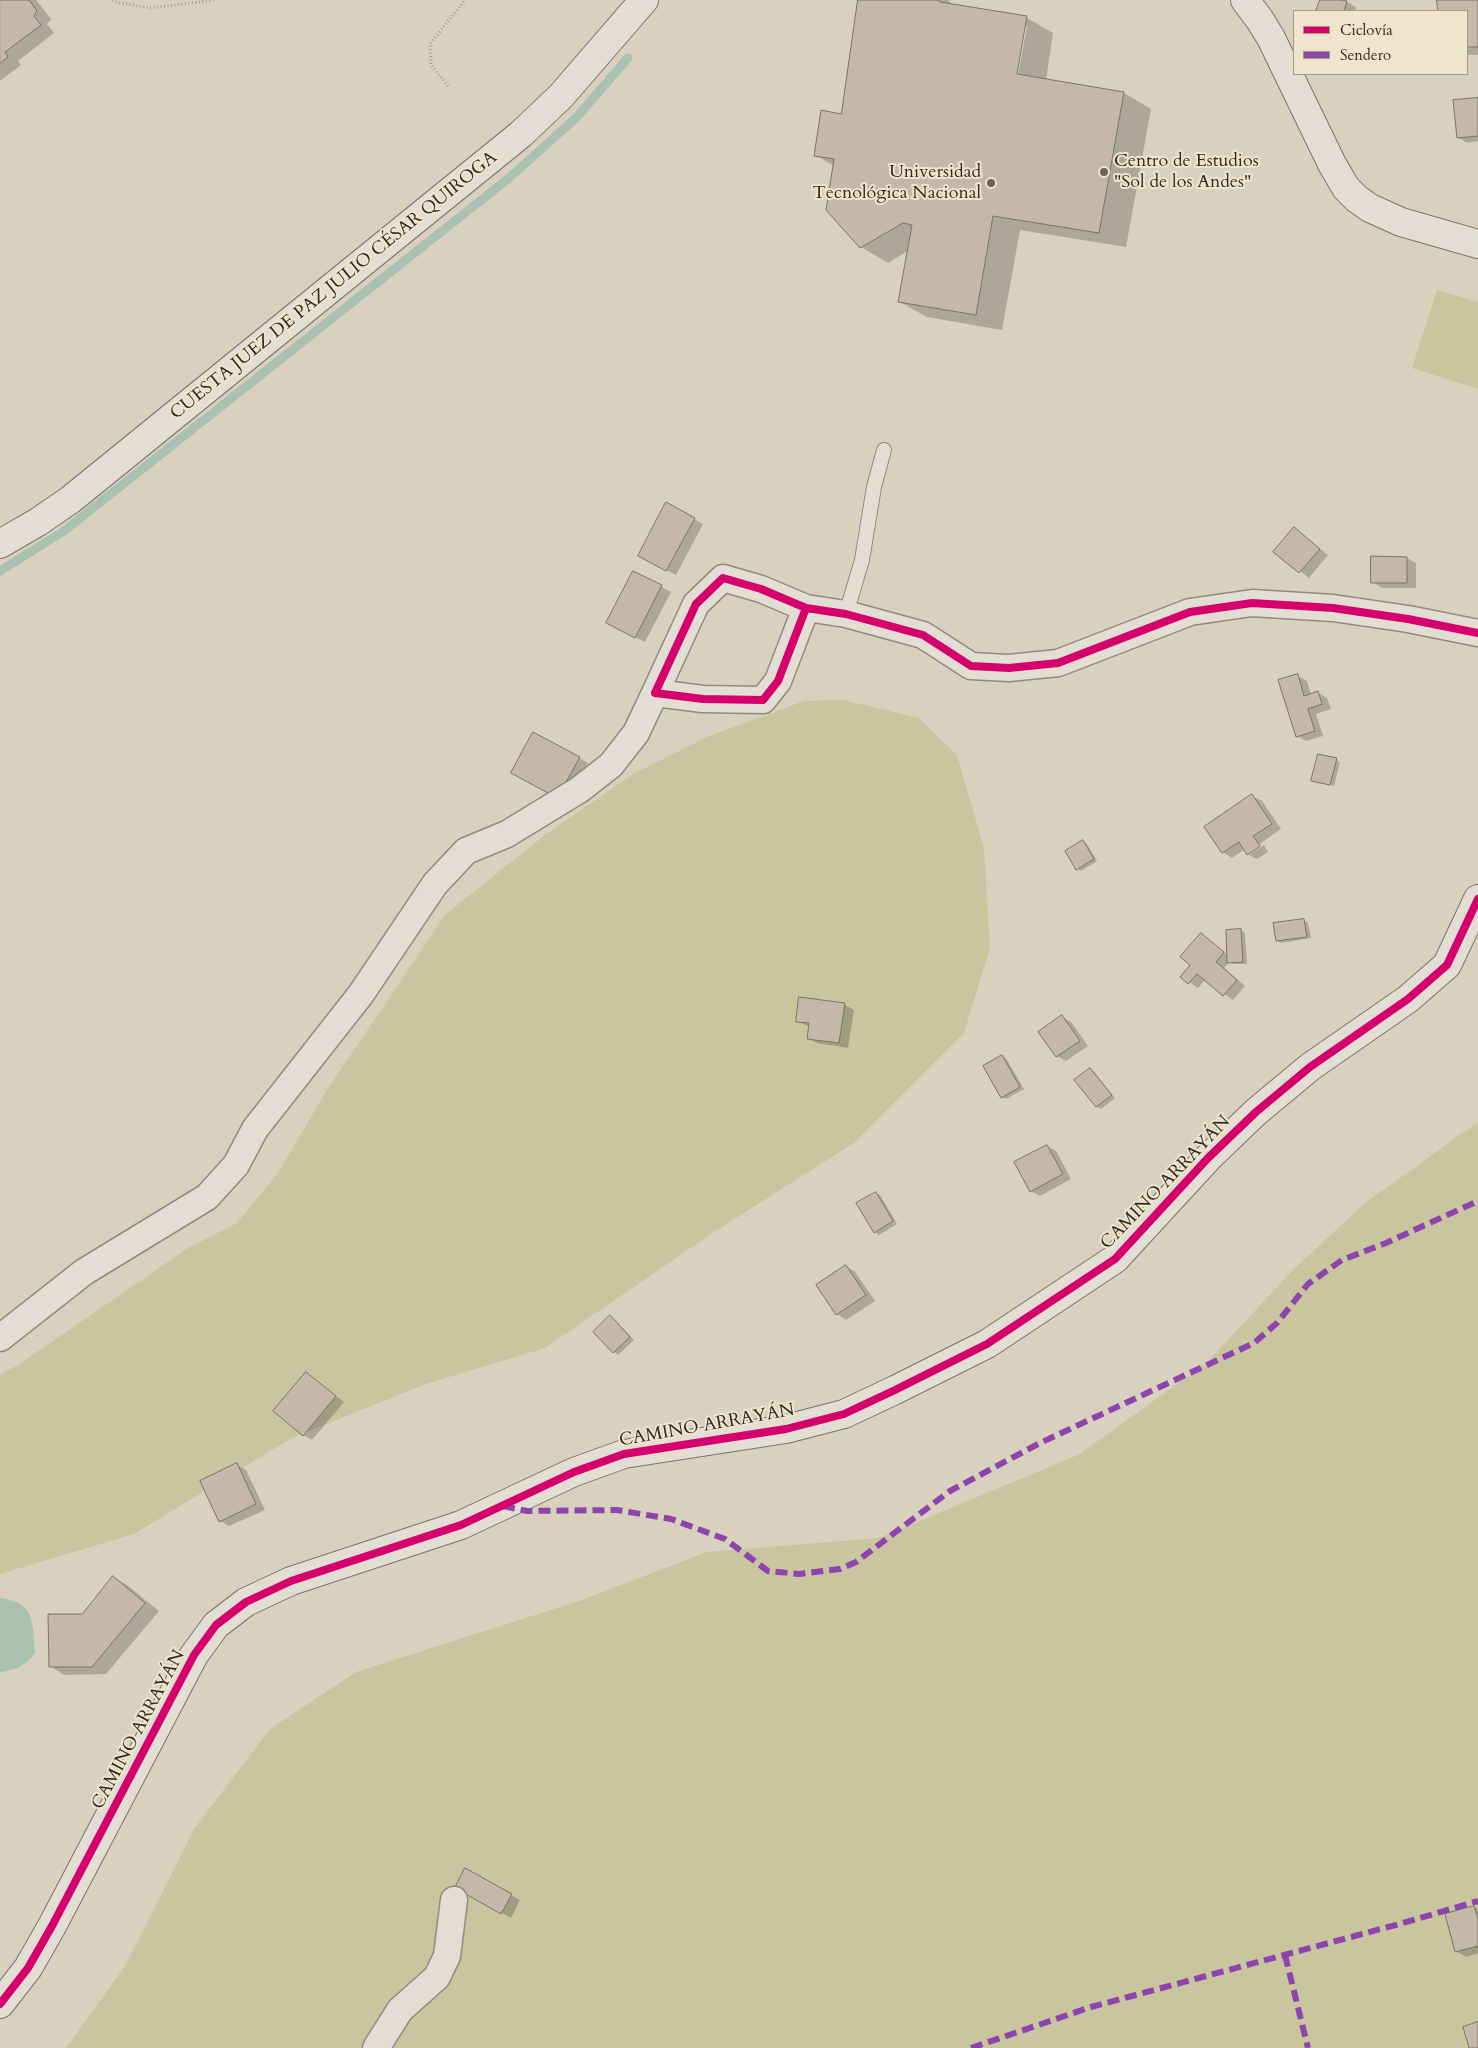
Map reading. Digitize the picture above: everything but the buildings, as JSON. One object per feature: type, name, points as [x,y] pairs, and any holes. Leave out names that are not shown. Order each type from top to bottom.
[{"type":"street","name":"CUESTA JUEZ DE PAZ JULIO CÉSAR QUIROGA","points":[[0,544],[38,522],[70,500],[522,134],[561,96],[644,0]]},
{"type":"street","points":[[1247,1],[1271,38],[1328,158],[1346,188],[1356,199],[1385,216],[1478,244]]},
{"type":"street","points":[[0,1338],[84,1272],[207,1197],[236,1165],[255,1129],[360,994],[435,884],[466,851],[507,834],[579,790],[611,765],[636,733],[696,604],[723,578],[761,589],[806,608],[846,614],[923,635],[971,666],[1009,668],[1058,662],[1190,612],[1252,603],[1333,608],[1408,619],[1478,633]]},
{"type":"street","points":[[655,693],[703,699],[763,700],[778,681],[806,608]]},
{"type":"street","name":"CAMINO ARRAYÁN","points":[[0,2004],[28,1968],[52,1926],[194,1655],[216,1625],[246,1602],[291,1581],[461,1525],[574,1472],[624,1454],[786,1429],[844,1414],[987,1344],[1115,1259],[1208,1158],[1256,1112],[1310,1067],[1408,999],[1447,965],[1478,899]]},
{"type":"street","points":[[376,2048],[400,2010],[437,1977],[447,1956],[454,1900]]},
{"type":"lane","points":[[846,614],[862,560],[874,487],[884,450]]},
{"type":"path","points":[[113,0],[115,2],[150,8],[215,0]]},
{"type":"path","points":[[448,86],[431,65],[430,44],[465,0]]},
{"type":"shaded area","points":[[1437,290],[1478,302],[1478,389],[1412,368]]},
{"type":"shaded area","points":[[843,700],[919,718],[957,755],[984,848],[990,948],[964,1033],[854,1143],[711,1234],[545,1348],[426,1384],[290,1439],[134,1534],[0,1574],[0,1375],[21,1363],[188,1248],[237,1223],[278,1173],[325,1093],[445,915],[545,835],[633,774],[707,737],[804,701]]},
{"type":"shaded area","points":[[1478,1122],[1478,2048],[66,2048],[125,1966],[194,1829],[270,1729],[356,1672],[579,1601],[707,1552],[879,1538],[1078,1455],[1205,1364],[1294,1269],[1365,1203]]},
{"type":"shaded area","points":[[0,1598],[20,1604],[26,1609],[32,1623],[35,1653],[20,1667],[0,1672]]},
{"type":"waterway","points":[[0,571],[64,531],[509,178],[576,118],[628,58]]},
{"type":"marked path","points":[[503,1506],[527,1511],[617,1510],[671,1519],[725,1539],[768,1571],[799,1574],[840,1569],[856,1562],[950,1491],[1040,1443],[1254,1343],[1277,1323],[1308,1284],[1342,1260],[1386,1243],[1478,1201]]},
{"type":"marked path","points":[[971,2048],[1091,2007],[1478,1901]]},
{"type":"marked path","points":[[1285,1955],[1308,2048]]},
{"type":"cycle path","points":[[806,608],[778,681],[763,700],[703,699],[655,693],[696,604],[723,578],[761,589],[806,608],[846,614],[923,635],[971,666],[1009,668],[1058,663],[1190,612],[1252,603],[1333,608],[1408,619],[1478,633]]},
{"type":"cycle path","points":[[0,2004],[28,1968],[52,1926],[194,1655],[216,1625],[246,1602],[291,1581],[461,1525],[574,1472],[624,1454],[786,1429],[844,1414],[987,1344],[1115,1259],[1208,1158],[1256,1112],[1310,1067],[1408,999],[1447,965],[1478,899]]},
{"type":"place","name":"Centro de Estudios \"Sol de los Andes\"","points":[[1104,172]]},
{"type":"place","name":"Universidad Tecnológica Nacional","points":[[991,183]]}]
